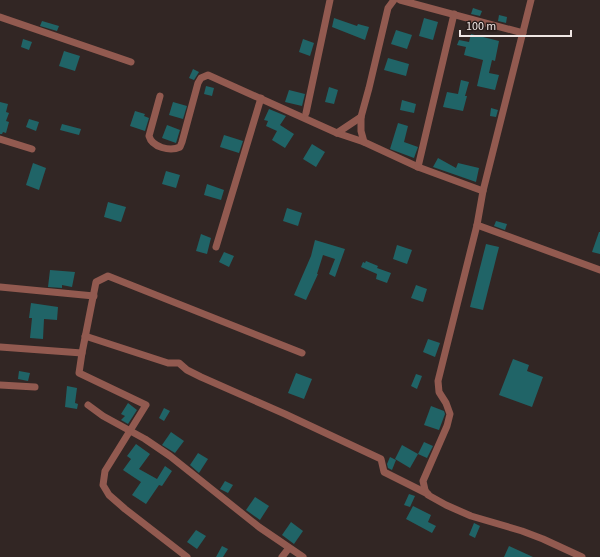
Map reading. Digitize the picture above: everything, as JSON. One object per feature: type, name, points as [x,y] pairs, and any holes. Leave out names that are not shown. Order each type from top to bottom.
[{"type":"street","points":[[306,113],[330,0]]},
{"type":"street","points":[[364,142],[361,131],[361,117],[388,8],[394,0]]},
{"type":"street","points":[[400,0],[523,33]]},
{"type":"street","points":[[428,494],[425,490],[423,481],[447,426],[450,414],[446,402],[439,392],[438,382],[477,225],[483,191],[531,0]]},
{"type":"street","points":[[418,167],[454,14]]},
{"type":"street","points":[[0,17],[131,62]]},
{"type":"street","points":[[160,96],[149,136],[154,144],[164,148],[172,149],[180,147],[198,83],[204,76],[208,75],[337,133],[364,142],[418,167],[483,191]]},
{"type":"street","points":[[216,247],[261,98]]},
{"type":"street","points":[[337,133],[361,117]]},
{"type":"street","points":[[0,139],[32,149]]},
{"type":"street","points":[[477,225],[600,270]]},
{"type":"street","points":[[187,557],[125,509],[109,495],[103,485],[105,471],[146,405],[79,373],[96,282],[108,276],[302,353]]},
{"type":"street","points":[[0,287],[94,296]]},
{"type":"street","points":[[85,336],[168,363],[179,363],[186,370],[200,377],[285,414],[381,459],[384,472],[428,494],[446,505],[471,516],[522,531],[543,539],[582,557]]},
{"type":"street","points":[[0,347],[82,353]]},
{"type":"street","points":[[0,385],[35,387]]},
{"type":"street","points":[[88,405],[103,416],[131,430],[170,456],[259,527],[303,557]]},
{"type":"street","points":[[282,557],[289,548]]},
{"type":"building","points":[[473,8],[482,11],[480,16],[471,14]]},
{"type":"building","points":[[499,15],[507,17],[506,23],[498,21]]},
{"type":"building","points":[[334,18],[357,26],[358,24],[369,27],[365,40],[332,27]]},
{"type":"building","points":[[424,18],[438,22],[433,40],[419,36]]},
{"type":"building","points":[[42,21],[59,26],[57,31],[40,26]]},
{"type":"building","points":[[396,30],[412,35],[407,49],[391,44]]},
{"type":"building","points":[[471,34],[499,41],[495,61],[492,60],[489,73],[499,75],[495,90],[477,86],[483,60],[464,55],[466,47],[457,45],[459,40],[469,42]]},
{"type":"building","points":[[23,39],[32,42],[29,50],[21,47]]},
{"type":"building","points":[[303,39],[314,43],[310,56],[299,52]]},
{"type":"building","points":[[64,51],[80,56],[75,71],[59,66]]},
{"type":"building","points":[[388,58],[409,64],[406,76],[384,70]]},
{"type":"building","points":[[193,69],[199,72],[194,80],[189,78]]},
{"type":"building","points":[[461,80],[469,82],[463,111],[443,107],[447,92],[458,94]]},
{"type":"building","points":[[206,86],[214,88],[212,96],[204,94]]},
{"type":"building","points":[[329,87],[338,90],[334,104],[325,102]]},
{"type":"building","points":[[289,90],[305,94],[302,106],[285,102]]},
{"type":"building","points":[[402,100],[416,104],[414,113],[400,110]]},
{"type":"building","points":[[0,102],[8,104],[6,112],[9,113],[6,121],[9,122],[6,133],[3,132],[2,134],[0,134]]},
{"type":"building","points":[[173,102],[187,106],[183,119],[169,115]]},
{"type":"building","points":[[491,108],[498,110],[496,117],[490,116]]},
{"type":"building","points":[[269,109],[286,116],[280,125],[294,134],[285,148],[272,140],[277,131],[266,126],[268,121],[264,120]]},
{"type":"building","points":[[135,111],[145,114],[144,116],[149,118],[145,131],[130,126]]},
{"type":"building","points":[[29,119],[39,122],[36,131],[26,127]]},
{"type":"building","points":[[398,123],[408,126],[404,142],[418,147],[414,158],[390,149]]},
{"type":"building","points":[[62,124],[81,129],[79,135],[60,130]]},
{"type":"building","points":[[167,125],[180,130],[176,143],[162,138]]},
{"type":"building","points":[[224,135],[243,141],[239,153],[220,147]]},
{"type":"building","points":[[312,144],[325,152],[316,167],[303,159]]},
{"type":"building","points":[[438,158],[456,168],[458,163],[479,168],[476,182],[433,167]]},
{"type":"building","points":[[33,163],[46,168],[39,190],[26,185]]},
{"type":"building","points":[[166,171],[180,175],[176,188],[162,184]]},
{"type":"building","points":[[207,184],[224,190],[221,200],[204,195]]},
{"type":"building","points":[[108,202],[126,207],[121,222],[104,217]]},
{"type":"building","points":[[287,208],[302,213],[298,226],[283,221]]},
{"type":"building","points":[[496,221],[507,224],[505,230],[494,226]]},
{"type":"building","points":[[600,232],[600,254],[592,252]]},
{"type":"building","points":[[201,234],[211,238],[207,254],[196,251]]},
{"type":"building","points":[[315,240],[345,249],[335,277],[329,274],[335,259],[323,255],[318,274],[306,300],[294,295],[311,256]]},
{"type":"building","points":[[486,244],[499,247],[483,310],[470,307]]},
{"type":"building","points":[[397,245],[412,250],[407,264],[393,259]]},
{"type":"building","points":[[224,252],[234,256],[229,267],[219,262]]},
{"type":"building","points":[[366,261],[378,266],[377,268],[391,273],[387,283],[376,279],[377,274],[361,267],[363,262],[365,263]]},
{"type":"building","points":[[50,270],[75,272],[72,287],[62,285],[62,288],[48,287]]},
{"type":"building","points":[[416,285],[427,289],[423,302],[411,298]]},
{"type":"building","points":[[31,303],[58,307],[57,320],[44,319],[43,339],[30,338],[32,318],[29,318]]},
{"type":"building","points":[[428,339],[440,343],[435,357],[423,352]]},
{"type":"building","points":[[513,359],[529,365],[527,371],[543,377],[532,407],[499,395]]},
{"type":"building","points":[[19,371],[30,373],[28,381],[18,379]]},
{"type":"building","points":[[296,373],[312,379],[304,399],[288,393]]},
{"type":"building","points":[[416,374],[422,376],[417,389],[411,386]]},
{"type":"building","points":[[67,386],[77,388],[75,403],[78,404],[77,409],[65,407]]},
{"type":"building","points":[[128,403],[137,410],[128,424],[121,420],[125,416],[121,414]]},
{"type":"building","points":[[431,406],[444,411],[445,414],[439,430],[424,425]]},
{"type":"building","points":[[164,408],[170,411],[164,421],[159,418]]},
{"type":"building","points":[[171,432],[184,441],[175,453],[162,445]]},
{"type":"building","points":[[424,442],[433,446],[427,458],[418,454]]},
{"type":"building","points":[[136,444],[150,454],[139,469],[157,479],[165,466],[172,471],[162,486],[159,485],[146,504],[132,495],[141,482],[123,470],[131,459],[127,456]]},
{"type":"building","points":[[402,445],[418,454],[410,468],[395,459]]},
{"type":"building","points":[[198,453],[208,459],[199,473],[190,465]]},
{"type":"building","points":[[390,457],[396,460],[392,470],[388,468],[387,464]]},
{"type":"building","points":[[225,481],[233,485],[228,493],[220,489]]},
{"type":"building","points":[[409,494],[415,496],[410,507],[404,505]]},
{"type":"building","points":[[255,497],[269,506],[260,520],[246,510]]},
{"type":"building","points":[[413,506],[431,515],[428,522],[436,526],[432,533],[406,519]]},
{"type":"building","points":[[291,522],[303,531],[294,544],[282,535]]},
{"type":"building","points":[[474,523],[480,526],[475,538],[469,535]]},
{"type":"building","points":[[196,530],[206,536],[197,549],[187,542]]},
{"type":"building","points":[[222,546],[228,549],[223,557],[216,557]]},
{"type":"building","points":[[509,546],[533,557],[504,557]]}]
